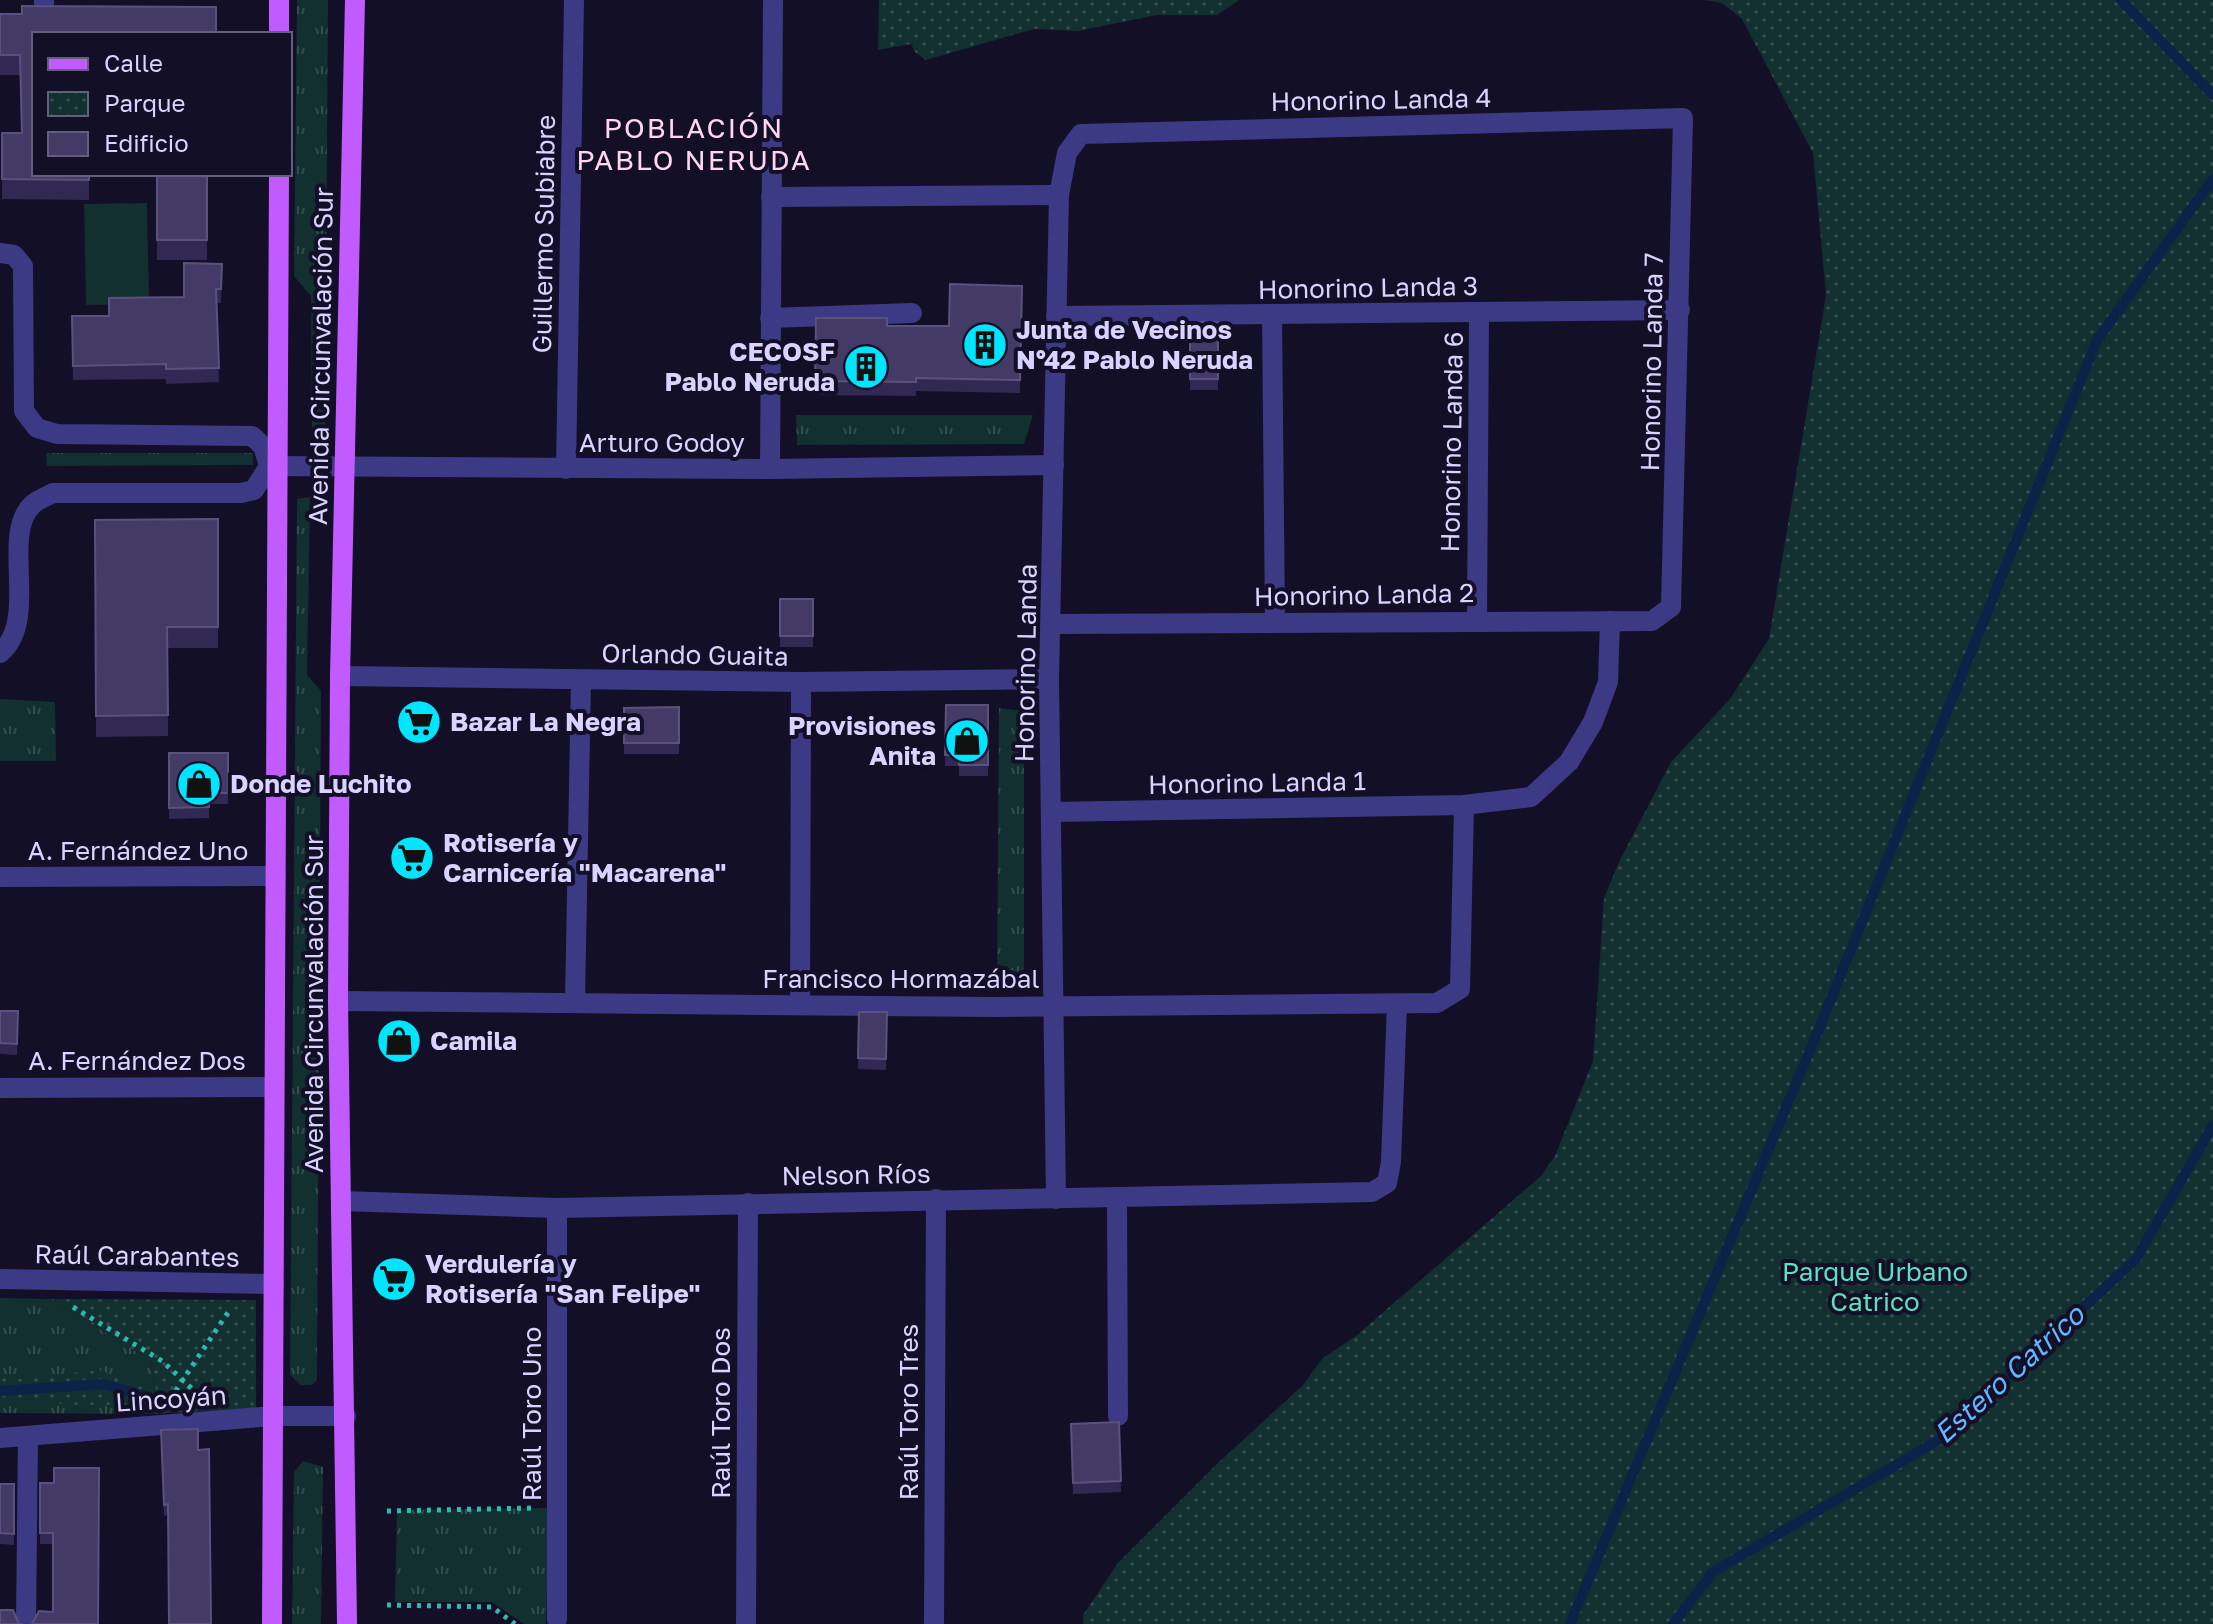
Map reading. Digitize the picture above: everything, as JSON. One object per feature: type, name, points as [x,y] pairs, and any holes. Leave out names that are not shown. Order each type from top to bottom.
[{"type":"main road","points":[[279,0],[279,32]]},
{"type":"main road","name":"Avenida Circunvalación Sur","points":[[347,1624],[338,1001],[340,676],[355,0]]},
{"type":"main road","name":"Avenida Circunvalación Sur","points":[[272,1624],[276,876],[273,465],[279,176]]},
{"type":"street","name":"Guillermo Subiabre","points":[[566,469],[574,0]]},
{"type":"street","points":[[770,469],[773,0]]},
{"type":"street","name":"Honorino Landa 4","points":[[1081,134],[1683,118]]},
{"type":"street","name":"Honorino Landa 7","points":[[1671,607],[1683,118]]},
{"type":"street","name":"Honorino Landa","points":[[1056,1199],[1049,679],[1053,624],[1056,316],[1059,195],[1067,153],[1081,134]]},
{"type":"street","points":[[771,197],[1059,195]]},
{"type":"street","points":[[0,253],[14,255],[23,266],[24,411],[37,428],[57,434],[252,436],[263,446],[273,465],[254,490],[241,493],[53,493],[30,507],[20,529],[17,623],[0,653]]},
{"type":"street","name":"Honorino Landa 3","points":[[1056,316],[1680,310]]},
{"type":"street","name":"Honorino Landa 6","points":[[1477,620],[1479,312]]},
{"type":"street","points":[[770,318],[912,313]]},
{"type":"street","points":[[1272,315],[1275,622]]},
{"type":"street","name":"Arturo Godoy","points":[[273,465],[566,469],[1054,465]]},
{"type":"street","name":"Honorino Landa 2","points":[[1053,624],[1652,621],[1671,607]]},
{"type":"street","points":[[1464,805],[1531,797],[1569,762],[1593,722],[1608,682],[1610,621]]},
{"type":"street","name":"Orlando Guaita","points":[[340,676],[801,682],[1049,679]]},
{"type":"street","points":[[575,1001],[581,680]]},
{"type":"street","points":[[800,1005],[801,682]]},
{"type":"street","name":"Honorino Landa 1","points":[[1051,812],[1464,805]]},
{"type":"street","name":"Francisco Hormazábal","points":[[338,1001],[800,1005],[1437,1003],[1460,989],[1464,805]]},
{"type":"street","name":"A. Fernández Uno","points":[[0,877],[276,876]]},
{"type":"street","name":"Nelson Ríos","points":[[342,1201],[557,1208],[1372,1192],[1387,1183],[1391,1162],[1397,1005]]},
{"type":"street","name":"A. Fernández Dos","points":[[0,1088],[274,1087]]},
{"type":"street","name":"Raúl Toro Tres","points":[[934,1624],[936,1199]]},
{"type":"street","points":[[1117,1199],[1118,1416]]},
{"type":"street","name":"Raúl Toro Dos","points":[[746,1624],[748,1203]]},
{"type":"street","name":"Raúl Toro Uno","points":[[557,1208],[557,1619]]},
{"type":"street","name":"Raúl Carabantes","points":[[0,1279],[274,1284]]},
{"type":"street","name":"Lincoyán","points":[[0,1438],[273,1416],[346,1416]]},
{"type":"street","points":[[26,1624],[28,1436]]},
{"type":"path","points":[[57,1281],[59,1300],[142,1347],[185,1381],[226,1420]]},
{"type":"path","points":[[150,1426],[185,1381],[234,1302],[240,1302]]},
{"type":"path","points":[[387,1511],[558,1507]]},
{"type":"path","points":[[387,1605],[492,1607],[515,1624]]},
{"type":"green space","points":[[297,0],[328,0],[325,438],[312,439],[311,296],[294,276]]},
{"type":"green space","points":[[879,0],[1239,0],[1217,15],[1157,15],[1078,31],[1034,29],[926,60],[915,52],[911,44],[878,50]]},
{"type":"green space","name":"Parque Urbano Catrico","points":[[1704,0],[2213,0],[2213,1624],[1083,1624],[1083,1615],[1118,1563],[1218,1463],[1303,1385],[1322,1359],[1357,1335],[1541,1176],[1555,1156],[1593,1061],[1604,898],[1619,862],[1671,762],[1730,699],[1769,639],[1826,295],[1813,153],[1742,19],[1722,3]]},
{"type":"green space","points":[[147,203],[149,304],[86,305],[84,204]]},
{"type":"green space","points":[[796,415],[1033,415],[1024,444],[797,445]]},
{"type":"green space","points":[[46,453],[253,453],[253,465],[47,466]]},
{"type":"green space","points":[[310,497],[307,675],[321,691],[317,1380],[312,1385],[301,1385],[290,1375],[297,499]]},
{"type":"green space","points":[[0,699],[55,702],[56,761],[0,761]]},
{"type":"green space","points":[[999,708],[1024,711],[1024,968],[1015,983],[997,983]]},
{"type":"green space","points":[[0,1298],[51,1299],[150,1360],[156,1391],[149,1414],[0,1413]]},
{"type":"green space","points":[[51,1299],[256,1300],[256,1408],[149,1414],[151,1405],[76,1405],[0,1398],[0,1377],[18,1379],[100,1370],[156,1391],[150,1360]]},
{"type":"green space","points":[[303,1461],[323,1467],[321,1624],[292,1624],[294,1472]]},
{"type":"green space","points":[[550,1508],[546,1624],[524,1624],[492,1602],[395,1602],[397,1510]]},
{"type":"building","points":[[22,6],[216,7],[216,32],[32,32],[32,176],[89,176],[89,180],[2,179],[2,133],[22,133],[20,55],[0,55],[0,14],[22,14]]},
{"type":"building","points":[[157,176],[207,176],[207,240],[157,240]]},
{"type":"building","points":[[184,263],[222,264],[221,289],[216,289],[219,368],[166,369],[166,364],[73,366],[72,316],[109,316],[109,298],[184,297]]},
{"type":"building","points":[[950,284],[1022,286],[1020,380],[916,378],[916,382],[815,381],[816,318],[887,318],[887,326],[949,326]]},
{"type":"building","points":[[1190,322],[1218,322],[1218,379],[1190,379]]},
{"type":"building","points":[[218,519],[218,627],[167,627],[168,715],[96,716],[95,520]]},
{"type":"building","points":[[780,599],[813,599],[813,636],[780,636]]},
{"type":"building","name":"Provisiones Anita","points":[[946,705],[988,705],[988,765],[959,765],[959,755],[945,755]]},
{"type":"building","points":[[679,707],[679,743],[624,743],[624,708]]},
{"type":"building","name":"Donde Luchito","points":[[169,753],[228,753],[228,793],[209,793],[209,807],[169,808]]},
{"type":"building","points":[[0,1011],[18,1011],[17,1044],[0,1043]]},
{"type":"building","points":[[859,1012],[887,1012],[886,1059],[858,1058]]},
{"type":"building","points":[[1119,1422],[1121,1481],[1073,1483],[1071,1424]]},
{"type":"building","points":[[198,1429],[198,1450],[209,1449],[211,1624],[169,1624],[168,1504],[164,1505],[161,1430]]},
{"type":"building","points":[[54,1468],[99,1468],[98,1624],[32,1624],[39,1611],[53,1612],[53,1533],[40,1533],[40,1483],[54,1483]]},
{"type":"building","points":[[0,1484],[14,1484],[14,1534],[0,1533]]},
{"type":"building","points":[[0,1610],[13,1610],[19,1624],[0,1624]]},
{"type":"waterway","name":"Estero Catrico","points":[[2121,0],[2213,95]]},
{"type":"waterway","points":[[1570,1624],[1818,1031],[2097,340],[2213,179]]},
{"type":"waterway","name":"Estero Catrico","points":[[1673,1624],[1713,1572],[1942,1438],[2136,1259],[2213,1125]]},
{"type":"waterway","points":[[0,1391],[103,1384],[152,1398]]},
{"type":"place","name":"Junta de Vecinos N°42 Pablo Neruda","points":[[985,345]]},
{"type":"place","name":"CECOSF Pablo Neruda","points":[[866,367]]},
{"type":"place","name":"Bazar La Negra","points":[[419,722]]},
{"type":"place","name":"Provisiones Anita","points":[[967,741]]},
{"type":"place","name":"Donde Luchito","points":[[199,784]]},
{"type":"place","name":"Rotisería y Carnicería \"Macarena\"","points":[[412,858]]},
{"type":"place","name":"Camila","points":[[399,1041]]},
{"type":"place","name":"Verdulería y Rotisería \"San Felipe\"","points":[[394,1279]]},
{"type":"district","name":"POBLACIÓN PABLO NERUDA","points":[[694,144]]}]
